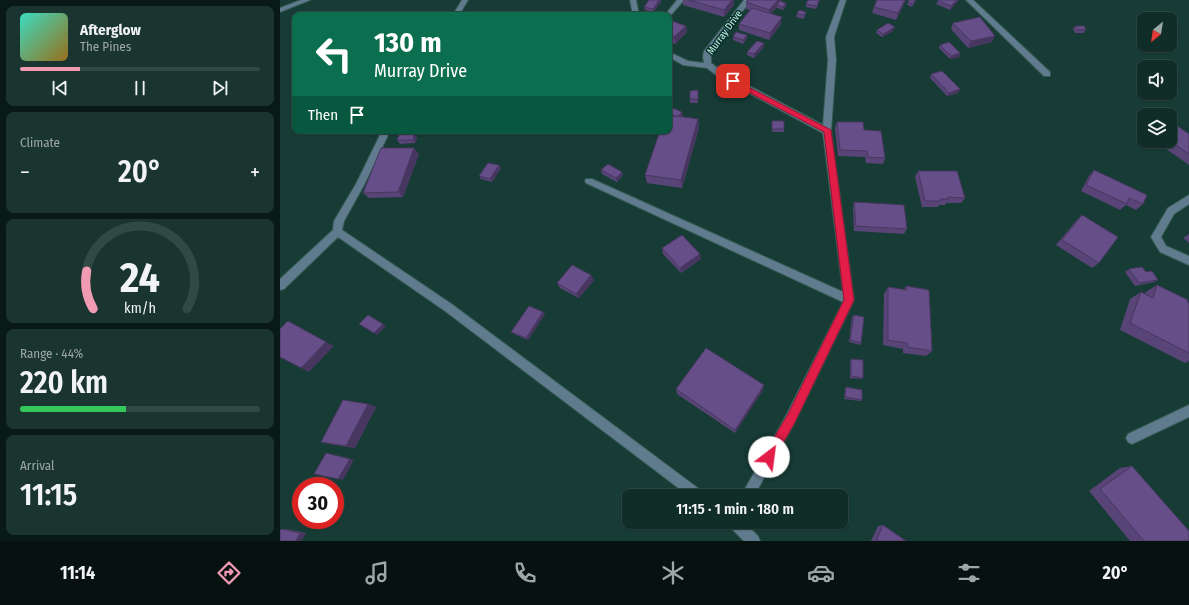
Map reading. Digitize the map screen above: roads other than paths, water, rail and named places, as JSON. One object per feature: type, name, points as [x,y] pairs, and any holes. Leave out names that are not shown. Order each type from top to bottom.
[{"type":"street","points":[[280,10],[307,0]]},
{"type":"street","points":[[458,12],[465,0]]},
{"type":"street","points":[[633,0],[635,12]]},
{"type":"street","points":[[671,12],[681,0]]},
{"type":"street","name":"Murray Drive","points":[[748,0],[707,53],[705,60],[708,66],[793,114],[827,130]]},
{"type":"street","points":[[751,489],[791,418],[849,300],[827,130],[832,60],[830,37],[842,0]]},
{"type":"street","points":[[968,0],[1047,74]]},
{"type":"street","points":[[672,55],[686,62],[708,66]]},
{"type":"street","points":[[280,286],[337,232],[338,221],[360,185],[385,134]]},
{"type":"street","points":[[589,181],[849,300]]},
{"type":"street","points":[[1189,198],[1171,211],[1156,237],[1163,249],[1189,261]]},
{"type":"street","points":[[337,232],[449,308],[690,489]]},
{"type":"street","points":[[1132,438],[1189,411]]},
{"type":"street","points":[[742,529],[753,541]]}]
